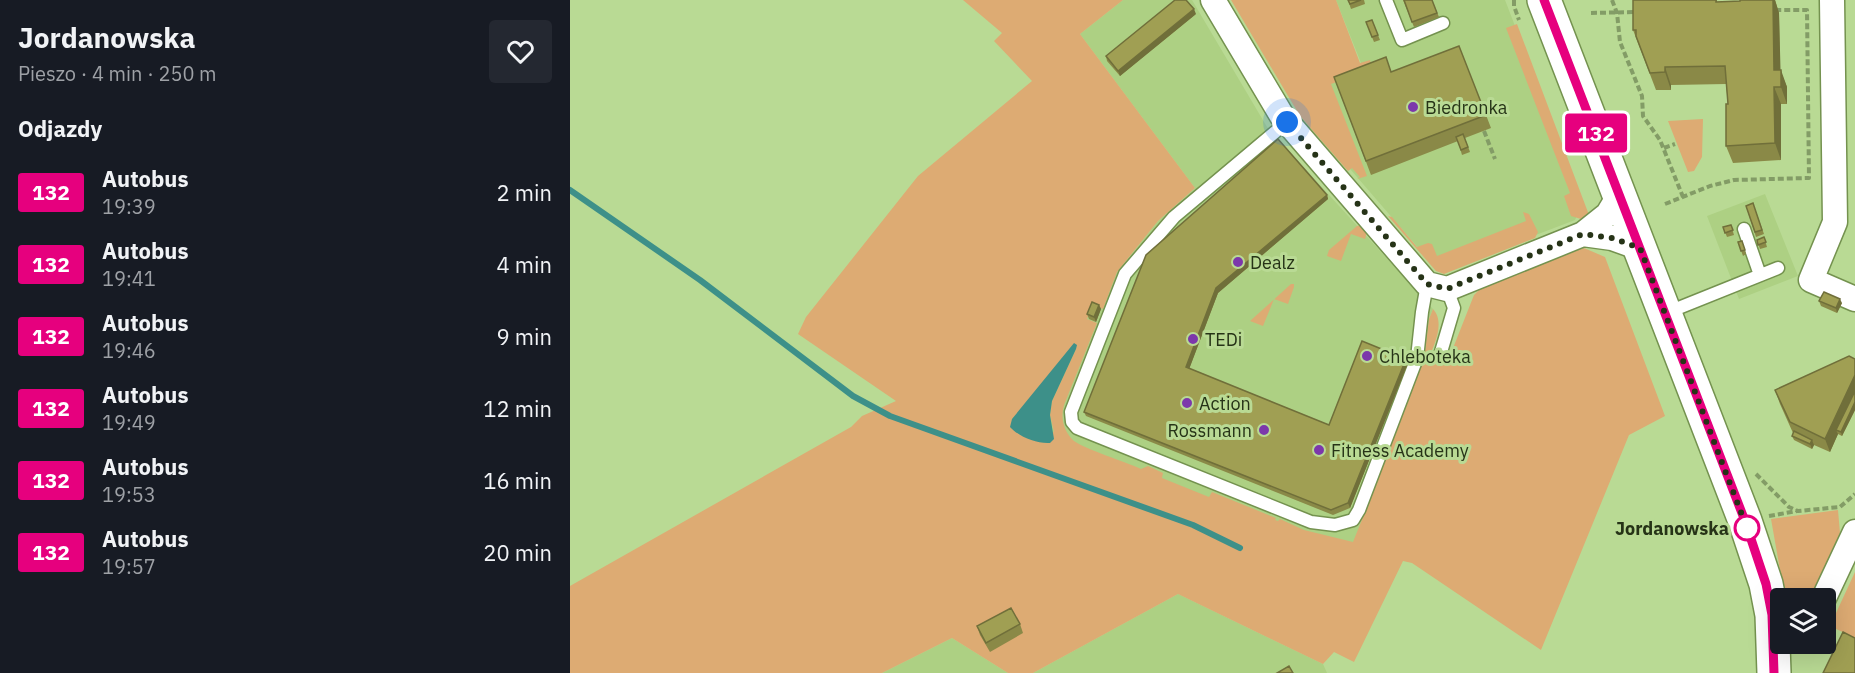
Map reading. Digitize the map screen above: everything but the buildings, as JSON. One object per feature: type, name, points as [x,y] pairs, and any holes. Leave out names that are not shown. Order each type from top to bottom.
[{"type":"street","points":[[1213,0],[1287,122],[1437,286],[1583,234],[1608,214],[1620,194]]},
{"type":"street","points":[[1544,0],[1745,521],[1766,584],[1770,605]]},
{"type":"street","points":[[1832,0],[1835,222],[1811,280],[1855,299]]},
{"type":"street","points":[[1583,234],[1612,238],[1640,248]]},
{"type":"street","points":[[1829,588],[1855,532]]},
{"type":"street","points":[[1774,673],[1775,654]]},
{"type":"lane","points":[[1386,0],[1401,40],[1443,23]]},
{"type":"lane","points":[[1287,122],[1174,217],[1125,274],[1071,412],[1072,422],[1077,428],[1311,522],[1335,525],[1353,520],[1359,510],[1418,358],[1422,312],[1437,286],[1454,308],[1441,352]]},
{"type":"lane","points":[[1744,229],[1760,275]]},
{"type":"lane","points":[[1665,314],[1778,268]]},
{"type":"path","points":[[1514,0],[1518,20]]},
{"type":"path","points":[[1612,0],[1617,13],[1620,42],[1642,96],[1643,116],[1657,134],[1664,148],[1683,197]]},
{"type":"path","points":[[1665,204],[1710,186],[1734,180],[1809,178],[1807,10],[1771,10]]},
{"type":"path","points":[[1591,13],[1641,12]]},
{"type":"path","points":[[1484,131],[1495,159]]},
{"type":"path","points":[[1664,148],[1675,144]]},
{"type":"path","points":[[1757,477],[1789,507],[1798,511]]},
{"type":"path","points":[[1759,517],[1840,507],[1855,494]]},
{"type":"shaded area","points":[[963,0],[1123,0],[1080,34],[1195,188],[1158,221],[1117,272],[1103,309],[1093,305],[1087,319],[1097,323],[1064,405],[1063,420],[1065,429],[1079,444],[1141,469],[1148,466],[1163,473],[1162,478],[1209,497],[1212,492],[1276,518],[1275,520],[1280,519],[1304,530],[1353,542],[1378,480],[1377,475],[1424,359],[1429,319],[1433,309],[1437,314],[1439,326],[1429,358],[1446,366],[1474,295],[1484,285],[1584,248],[1605,257],[1665,416],[1629,435],[1541,650],[1412,563],[1403,561],[1354,662],[1334,652],[1323,664],[1178,594],[1033,673],[1008,673],[952,638],[882,673],[570,673],[570,586],[851,427],[862,416],[896,401],[798,334],[806,317],[918,176],[1032,81],[994,41],[1002,33]],"holes":[[[1076,349],[1052,401],[1050,415],[1054,432],[1012,419]]]},
{"type":"shaded area","points":[[1123,0],[1192,0],[1267,127],[1433,309],[1429,319],[1424,359],[1358,546],[1166,497],[988,433],[1158,221],[1195,188],[1080,34]]},
{"type":"shaded area","points":[[1231,0],[1336,0],[1360,63],[1370,60],[1372,69],[1331,84],[1367,176],[1357,179],[1360,177],[1352,168],[1348,171],[1300,116]]},
{"type":"shaded area","points":[[1336,0],[1505,0],[1583,202],[1575,220],[1439,272],[1294,104],[1361,63]]},
{"type":"shaded area","points":[[1517,24],[1589,215],[1581,219],[1571,216],[1564,196],[1570,193],[1506,28]]},
{"type":"shaded area","points":[[1703,119],[1702,157],[1694,171],[1688,172],[1668,121]]},
{"type":"shaded area","points":[[1765,194],[1798,276],[1739,299],[1707,216]]},
{"type":"shaded area","points":[[1523,212],[1529,214],[1538,232],[1535,238],[1444,274],[1436,271],[1388,216],[1392,217],[1417,247],[1432,244],[1437,256],[1526,221]]},
{"type":"shaded area","points":[[1361,225],[1367,232],[1365,239],[1351,234],[1341,261],[1327,256],[1329,250]]},
{"type":"shaded area","points":[[1291,284],[1294,284],[1288,304],[1274,299]]},
{"type":"shaded area","points":[[1274,300],[1263,326],[1250,321]]},
{"type":"shaded area","points":[[1838,510],[1840,533],[1815,588],[1783,588],[1771,519]]},
{"type":"shaded area","points":[[1855,572],[1855,638],[1836,629],[1836,613]]},
{"type":"shaded area","points":[[1178,594],[1323,664],[1327,673],[1033,673]]},
{"type":"shaded area","points":[[952,638],[1008,673],[882,673]]},
{"type":"water","points":[[1074,343],[1077,345],[1076,349],[1052,401],[1050,415],[1054,439],[1050,443],[1040,442],[1018,434],[1010,427],[1012,419]]},
{"type":"waterway","points":[[570,190],[700,280],[853,396],[890,416],[1193,525],[1240,548]]},
{"type":"bus line","name":"132","points":[[1544,0],[1745,521],[1766,584],[1772,615],[1774,673]]},
{"type":"place","name":"Biedronka","points":[[1413,107]]},
{"type":"place","name":"Dealz","points":[[1238,262]]},
{"type":"place","name":"TEDi","points":[[1193,339]]},
{"type":"place","name":"Chleboteka","points":[[1367,356]]},
{"type":"place","name":"Action","points":[[1187,403]]},
{"type":"place","name":"Rossmann","points":[[1264,430]]},
{"type":"place","name":"Fitness Academy","points":[[1319,450]]},
{"type":"place","name":"Jordanowska","points":[[1747,528]]},
{"type":"route","points":[[1287,122],[1427,284],[1447,289],[1583,234],[1612,238],[1640,248],[1747,528]]}]
